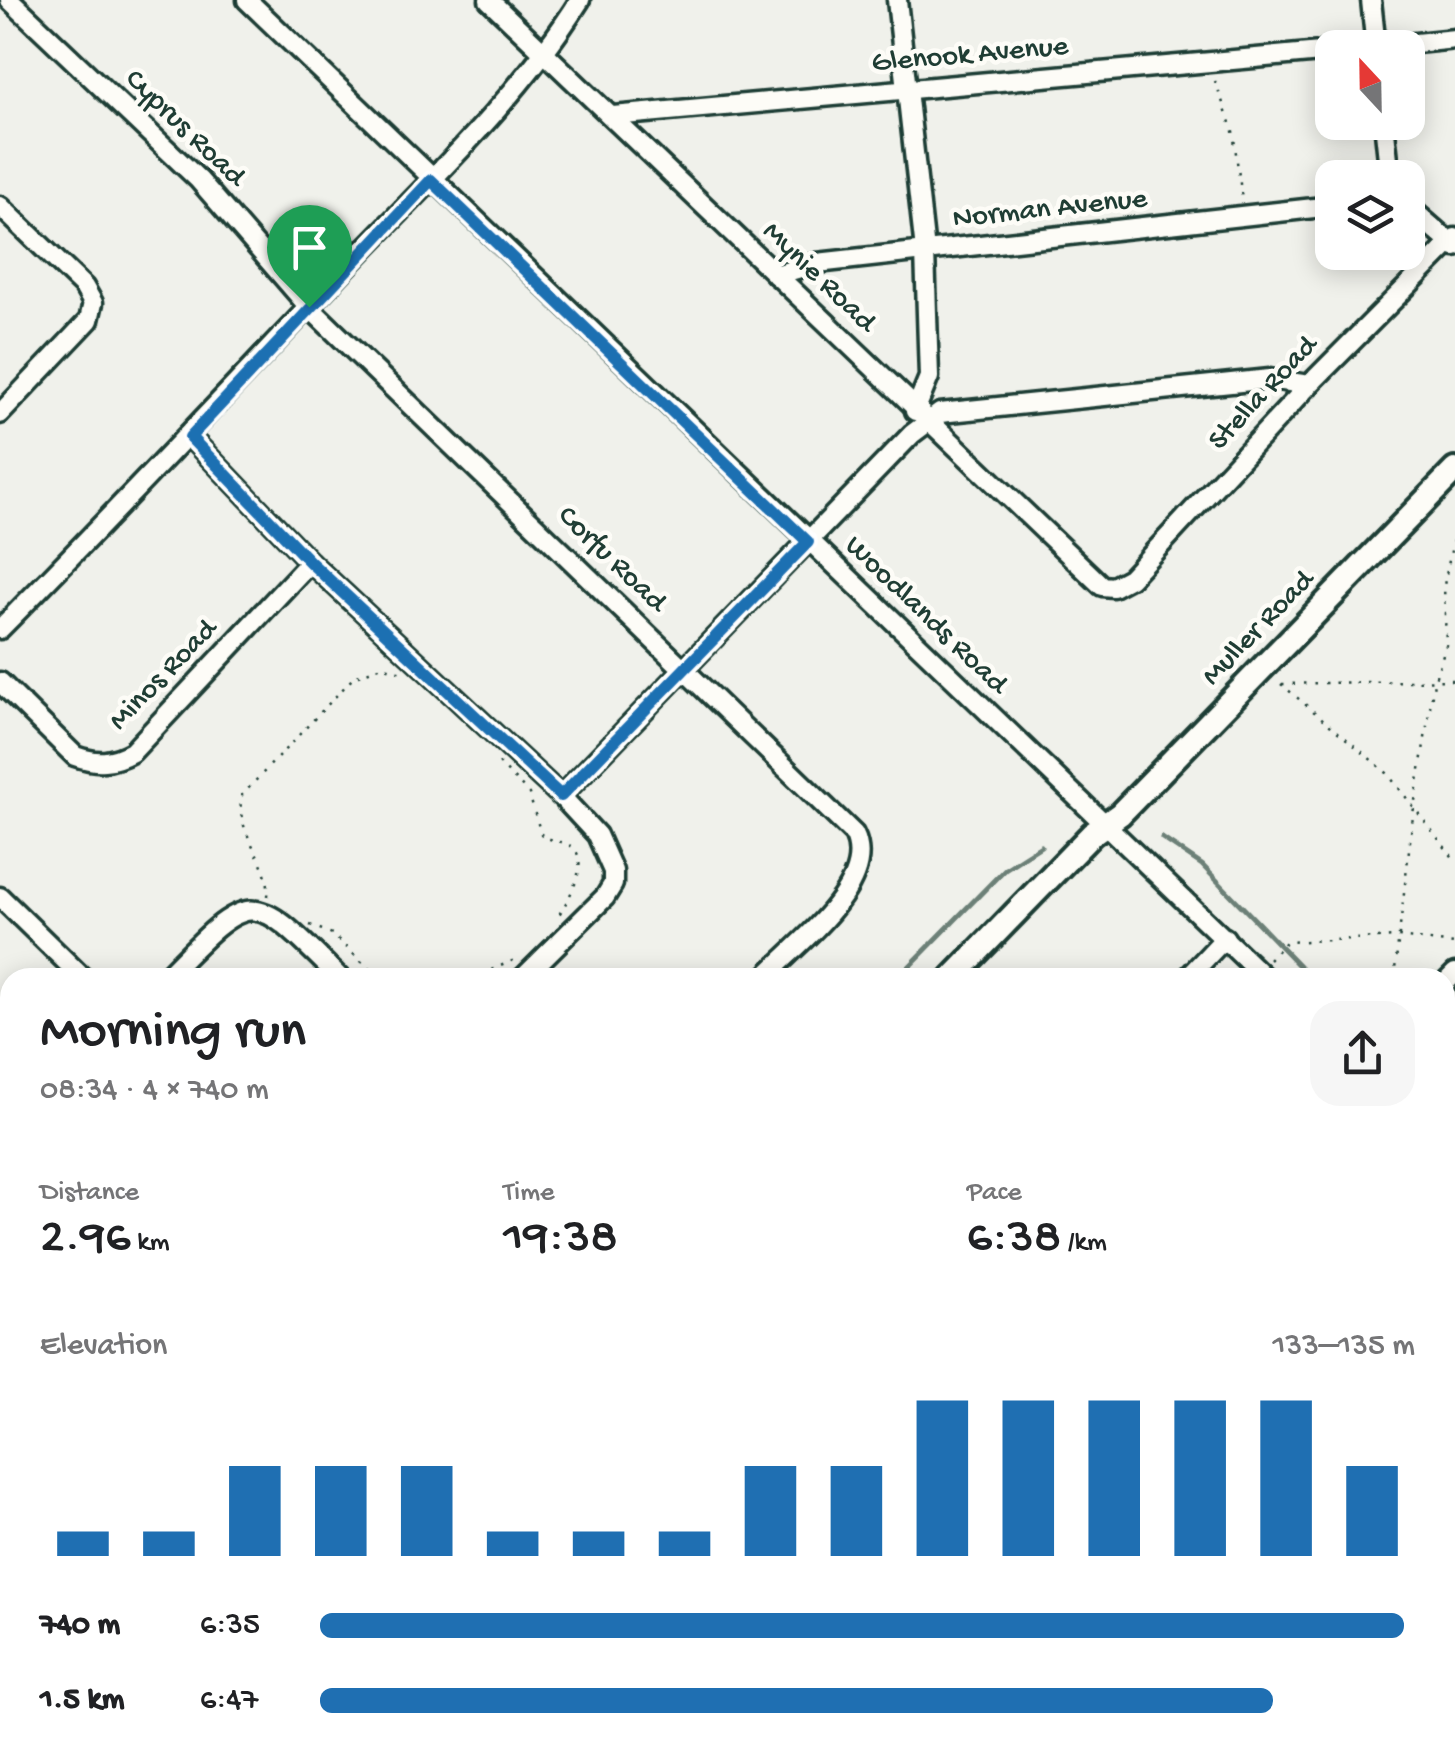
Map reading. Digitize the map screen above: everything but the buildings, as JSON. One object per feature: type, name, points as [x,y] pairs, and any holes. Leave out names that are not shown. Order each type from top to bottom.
[{"type":"street","name":"Cyprus Road","points":[[10,0],[199,180],[309,307]]},
{"type":"street","name":"Woodlands Road","points":[[247,0],[1255,968]]},
{"type":"street","name":"Mynie Road","points":[[490,0],[1095,583],[1113,587]]},
{"type":"street","points":[[0,629],[190,437],[431,180],[545,55],[580,0]]},
{"type":"street","points":[[561,796],[808,542],[921,417],[929,377],[925,252],[897,0]]},
{"type":"street","points":[[1371,0],[1374,30]]},
{"type":"street","points":[[1425,42],[1455,39]]},
{"type":"street","name":"Glenook Avenue","points":[[612,116],[1315,52]]},
{"type":"street","points":[[0,206],[84,286],[93,303],[90,320],[0,414]]},
{"type":"street","name":"Norman Avenue","points":[[776,275],[817,263],[1315,208]]},
{"type":"street","points":[[1425,220],[1454,243]]},
{"type":"street","name":"Stella Road","points":[[1113,587],[1130,578],[1309,385],[1454,243]]},
{"type":"street","name":"Corfu Road","points":[[309,307],[846,825],[858,842],[860,861],[854,884],[774,968]]},
{"type":"street","points":[[921,417],[956,408],[1270,379],[1309,385]]},
{"type":"street","points":[[190,437],[310,562],[561,796],[608,851],[613,884],[533,968]]},
{"type":"street","name":"Muller Road","points":[[962,968],[1455,470]]},
{"type":"street","name":"Minos Road","points":[[0,682],[75,756],[104,762],[120,759],[132,752],[310,562]]},
{"type":"street","points":[[0,897],[74,968]]},
{"type":"street","points":[[175,968],[227,917],[259,910],[268,910],[288,926],[330,968]]},
{"type":"street","points":[[1196,968],[1224,938]]},
{"type":"path","points":[[1209,62],[1233,131],[1245,216]]},
{"type":"path","points":[[1395,968],[1414,807],[1434,682],[1446,645],[1444,585],[1455,531]]},
{"type":"path","points":[[259,910],[270,893],[244,826],[242,795],[354,677],[382,666],[413,680]]},
{"type":"path","points":[[1262,669],[1387,773],[1455,860]]},
{"type":"path","points":[[1281,684],[1455,680]]},
{"type":"path","points":[[490,754],[529,794],[540,834],[572,846],[576,853],[574,889],[554,924]]},
{"type":"path","points":[[307,924],[332,934],[368,968]]},
{"type":"path","points":[[1273,955],[1286,942],[1398,937],[1455,944]]},
{"type":"path","points":[[496,968],[522,957]]},
{"type":"waterway","points":[[1162,838],[1202,865],[1301,968]]},
{"type":"waterway","points":[[908,968],[1005,869],[1041,846]]},
{"type":"route","points":[[431,180],[808,542],[561,796],[310,562],[190,437],[309,307],[431,180]]}]
